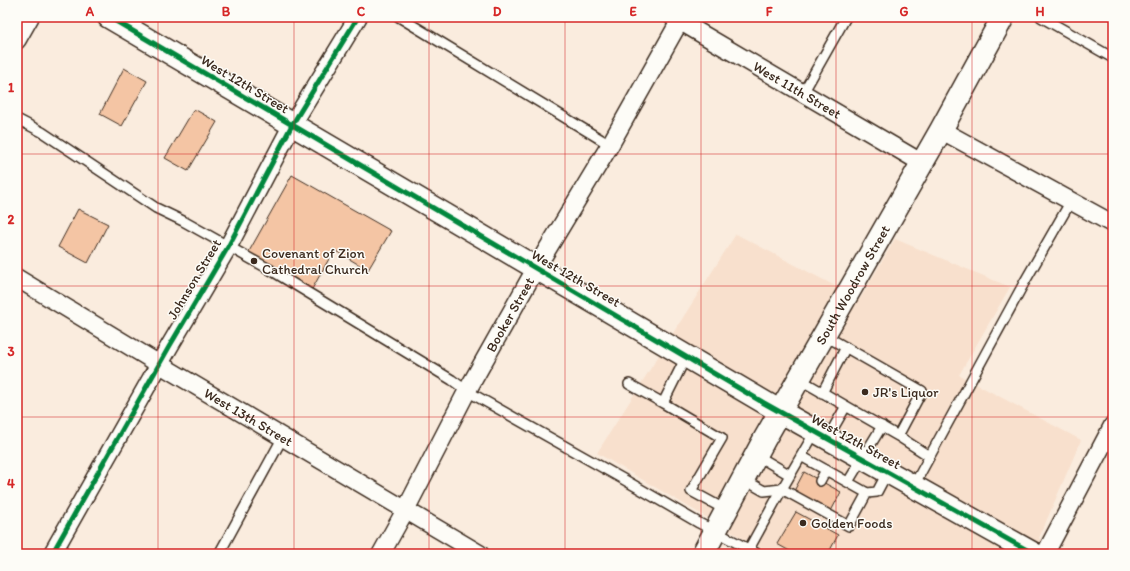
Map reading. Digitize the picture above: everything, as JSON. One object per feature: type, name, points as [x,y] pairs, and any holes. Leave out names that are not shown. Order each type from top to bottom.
[{"type":"main road","name":"West 12th Street","points":[[109,17],[686,357],[887,473],[1034,554]]},
{"type":"main road","name":"South Woodrow Street","points":[[703,554],[743,478],[941,130],[1003,17]]},
{"type":"street","points":[[17,40],[30,17]]},
{"type":"street","name":"Johnson Street","points":[[52,554],[159,364],[228,247],[292,125],[358,17]]},
{"type":"street","name":"Booker Street","points":[[381,554],[467,391],[536,268],[610,145],[678,18]]},
{"type":"street","name":"West 11th Street","points":[[678,18],[922,163]]},
{"type":"street","points":[[941,130],[1113,224]]},
{"type":"street","name":"West 13th Street","points":[[17,278],[480,554]]},
{"type":"street","points":[[1045,554],[1113,425]]},
{"type":"lane","points":[[399,17],[610,145]]},
{"type":"lane","points":[[803,93],[846,17]]},
{"type":"lane","points":[[1040,17],[1113,58]]},
{"type":"lane","points":[[17,119],[42,132],[156,208],[183,221],[269,269],[452,380],[467,391],[715,532],[758,554]]},
{"type":"lane","points":[[913,487],[1024,283],[1071,201]]},
{"type":"lane","points":[[824,335],[922,391],[898,436]]},
{"type":"lane","points":[[822,393],[846,347]]},
{"type":"lane","points":[[663,403],[686,357]]},
{"type":"lane","points":[[799,379],[882,426],[929,456]]},
{"type":"lane","points":[[629,384],[722,438],[691,491],[726,510]]},
{"type":"lane","points":[[749,549],[801,456],[846,406]]},
{"type":"lane","points":[[848,482],[882,426]]},
{"type":"lane","points":[[219,554],[283,437]]},
{"type":"lane","points":[[756,455],[790,475]]},
{"type":"lane","points":[[801,456],[867,493],[877,492],[887,473]]},
{"type":"lane","points":[[820,481],[826,470]]},
{"type":"lane","points":[[743,478],[764,491],[782,489],[809,501],[849,526],[867,493]]},
{"type":"shaded area","points":[[736,234],[860,299],[895,239],[1010,287],[959,375],[1081,440],[1039,538],[1052,554],[769,554],[597,453]]},
{"type":"building","points":[[124,68],[147,81],[122,126],[100,114]]},
{"type":"building","points":[[194,109],[217,122],[188,171],[165,158]]},
{"type":"building","points":[[292,175],[391,231],[368,270],[334,250],[311,291],[247,255]]},
{"type":"building","points":[[78,209],[108,224],[88,263],[58,247]]},
{"type":"building","name":"Golden Foods","points":[[804,472],[841,492],[831,511],[794,491]]},
{"type":"building","name":"Golden Foods","points":[[796,512],[838,535],[828,554],[795,554],[777,544]]},
{"type":"cycle path","points":[[109,17],[764,403],[1034,554]]},
{"type":"cycle path","points":[[52,554],[169,347],[228,247],[292,125],[358,17]]},
{"type":"place","name":"Covenant of Zion Cathedral Church","points":[[254,261]]},
{"type":"place","name":"JR's Liquor","points":[[865,392]]},
{"type":"place","name":"Golden Foods","points":[[803,523]]}]
